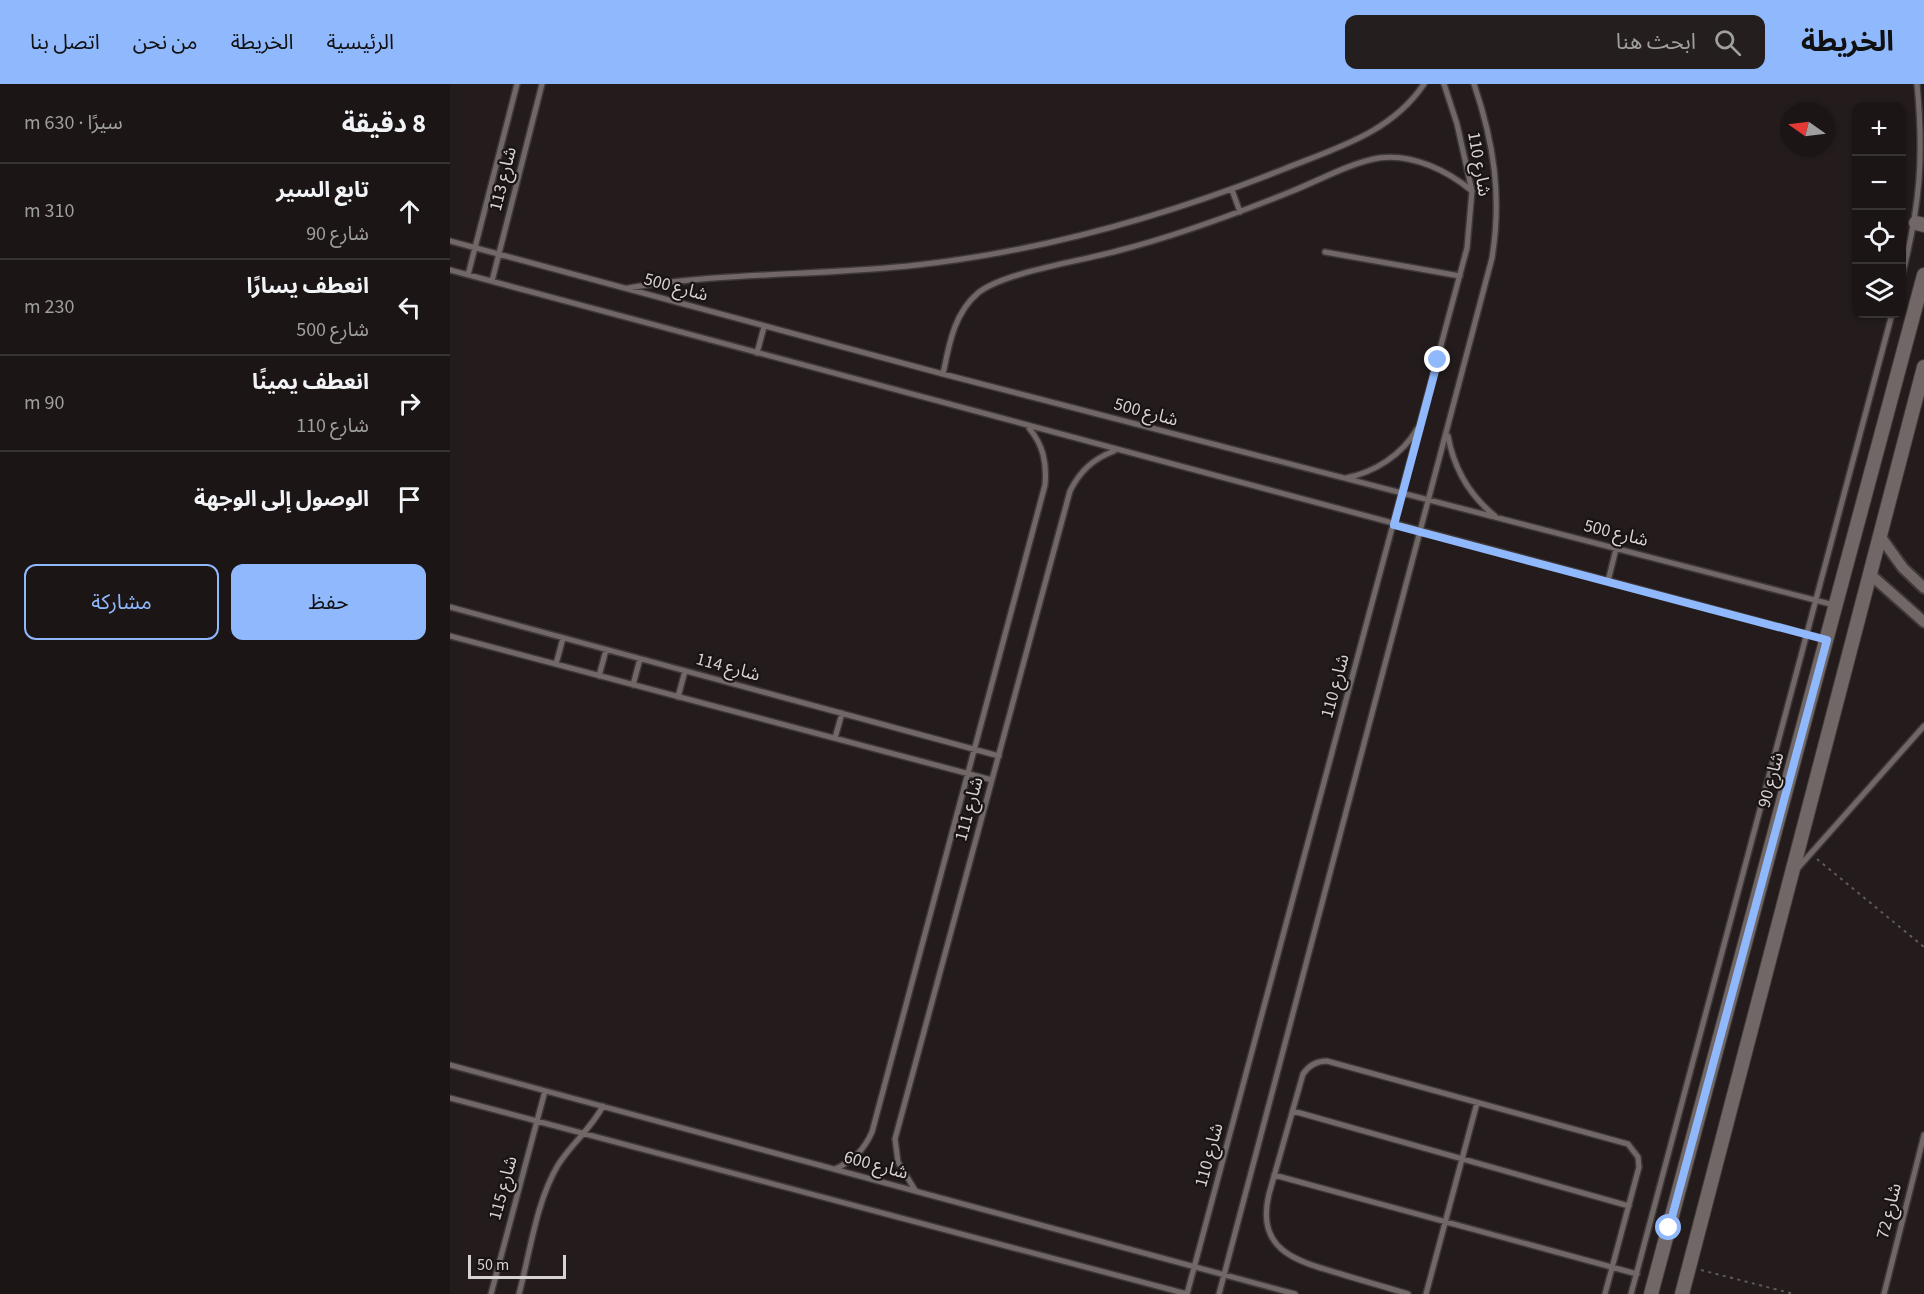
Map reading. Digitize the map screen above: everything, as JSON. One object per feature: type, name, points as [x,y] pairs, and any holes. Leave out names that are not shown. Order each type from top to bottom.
[{"type":"street","name":"شارع 90","points":[[1652,1294],[1924,275]]},
{"type":"street","points":[[1682,1294],[1924,367]]},
{"type":"street","points":[[1880,536],[1903,568],[1924,588]]},
{"type":"street","points":[[1871,575],[1924,622]]},
{"type":"lane","name":"شارع 113","points":[[468,275],[517,84]]},
{"type":"lane","name":"شارع 113","points":[[492,281],[542,84]]},
{"type":"lane","points":[[624,288],[689,279],[873,270],[980,256],[1086,235],[1232,190],[1371,133],[1395,117],[1424,84]]},
{"type":"lane","name":"شارع 110","points":[[1187,1294],[1460,276],[1471,219],[1472,190],[1444,84]]},
{"type":"lane","name":"شارع 110","points":[[1219,1294],[1486,284],[1496,232],[1498,205],[1493,152],[1474,84]]},
{"type":"lane","points":[[1906,264],[1920,224],[1921,160],[1917,84]]},
{"type":"lane","points":[[943,374],[958,317],[966,305],[989,285],[1002,279],[1132,247],[1240,212],[1380,158],[1430,166],[1472,190]]},
{"type":"lane","points":[[1232,190],[1240,212]]},
{"type":"lane","name":"شارع 500","points":[[450,241],[764,327],[1836,605]]},
{"type":"lane","points":[[1325,252],[1460,276]]},
{"type":"lane","points":[[450,270],[1827,640]]},
{"type":"lane","points":[[1631,1294],[1891,318]]},
{"type":"lane","points":[[757,353],[764,327]]},
{"type":"lane","points":[[1342,478],[1367,472],[1389,459],[1407,443],[1421,422]]},
{"type":"lane","name":"شارع 111","points":[[834,1169],[854,1159],[872,1132],[1045,484],[1045,460],[1036,436],[1028,426]]},
{"type":"lane","points":[[1448,432],[1453,457],[1463,481],[1485,508],[1499,519]]},
{"type":"lane","name":"شارع 111","points":[[916,1191],[902,1173],[895,1151],[895,1139],[1070,491],[1083,470],[1098,458],[1115,450]]},
{"type":"lane","points":[[1608,581],[1616,549]]},
{"type":"lane","name":"شارع 114","points":[[450,607],[999,756]]},
{"type":"lane","points":[[450,636],[992,780]]},
{"type":"lane","points":[[556,664],[563,638]]},
{"type":"lane","points":[[599,676],[606,650]]},
{"type":"lane","points":[[633,685],[640,659]]},
{"type":"lane","points":[[678,697],[684,670]]},
{"type":"lane","points":[[835,738],[842,713]]},
{"type":"lane","points":[[1794,872],[1924,726]]},
{"type":"lane","points":[[1408,1294],[1295,1260],[1276,1244],[1266,1220],[1266,1206],[1274,1175],[1306,1070],[1322,1061],[1628,1144],[1635,1152],[1639,1162],[1605,1294]]},
{"type":"lane","name":"شارع 600","points":[[450,1065],[1294,1294]]},
{"type":"lane","name":"شارع 115","points":[[491,1294],[545,1090]]},
{"type":"lane","points":[[450,1098],[1187,1294]]},
{"type":"lane","points":[[1426,1294],[1477,1103]]},
{"type":"lane","points":[[519,1294],[551,1179],[565,1155],[584,1134],[603,1106]]},
{"type":"lane","points":[[1293,1111],[1629,1206]]},
{"type":"lane","name":"شارع 72","points":[[1884,1294],[1924,1137]]},
{"type":"lane","points":[[1274,1175],[1637,1274]]},
{"type":"path","points":[[1810,853],[1924,947]]},
{"type":"path","points":[[1689,1267],[1794,1294]]},
{"type":"route","points":[[1438,360],[1394,525],[1827,640],[1669,1228]]}]
